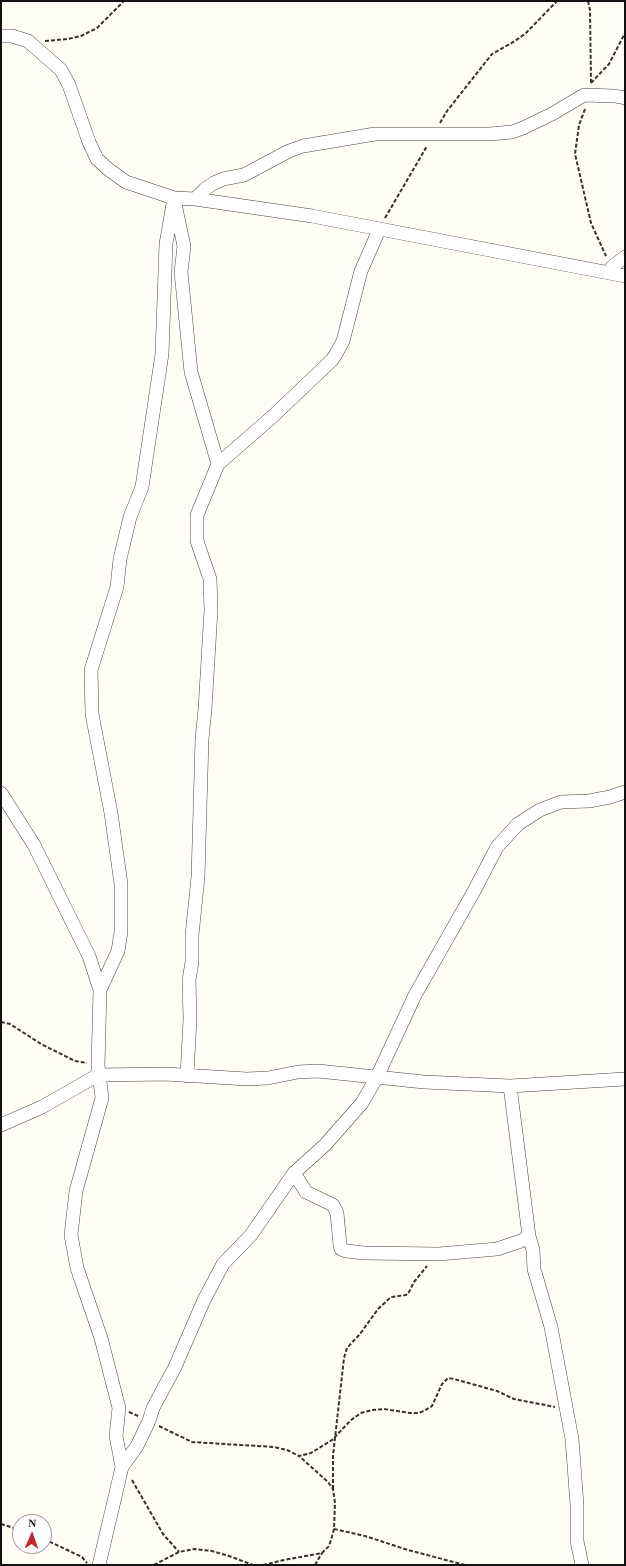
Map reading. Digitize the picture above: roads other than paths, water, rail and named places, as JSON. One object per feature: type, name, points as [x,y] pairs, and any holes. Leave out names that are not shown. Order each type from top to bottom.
[{"type":"street","points":[[1,36],[12,36],[28,41],[61,70],[69,85],[89,142],[97,159],[126,182],[174,198],[195,199],[312,216],[379,230],[611,270],[625,276]]},
{"type":"street","points":[[195,199],[205,189],[214,183],[223,179],[244,175],[289,151],[303,146],[375,134],[433,135],[512,132],[552,114],[584,95],[590,89],[625,98]]},
{"type":"street","points":[[174,198],[184,246],[181,272],[191,372],[218,464]]},
{"type":"street","points":[[100,990],[118,951],[121,932],[121,884],[111,813],[92,714],[91,670],[117,587],[120,559],[130,517],[142,487],[162,354],[166,244],[174,198]]},
{"type":"street","points":[[187,1076],[190,1019],[189,980],[192,962],[192,935],[198,877],[202,747],[211,610],[210,579],[197,541],[197,515],[218,464],[272,417],[332,360],[336,354],[343,341],[361,271],[379,230]]},
{"type":"street","points":[[611,270],[625,257]]},
{"type":"street","points":[[99,1565],[122,1467],[136,1446],[149,1421],[153,1408],[175,1367],[204,1300],[223,1264],[251,1235],[294,1173],[324,1145],[362,1103],[377,1077],[415,995],[473,893],[497,846],[518,824],[540,810],[561,802],[589,801],[610,797],[625,792]]},
{"type":"street","points":[[1,793],[34,845],[89,956],[100,990],[98,1070],[102,1098],[76,1191],[71,1235],[77,1268],[101,1338],[119,1408],[116,1436],[122,1467]]},
{"type":"street","points":[[1,1125],[42,1107],[98,1070],[247,1079],[268,1078],[298,1072],[318,1071],[424,1082],[510,1086],[625,1079]]},
{"type":"street","points":[[510,1086],[535,1274],[552,1328],[573,1452],[578,1541],[582,1565]]},
{"type":"street","points":[[294,1173],[306,1192],[333,1205],[337,1213],[340,1245],[341,1248],[346,1251],[371,1254],[439,1254],[497,1249],[521,1241],[529,1236]]}]
